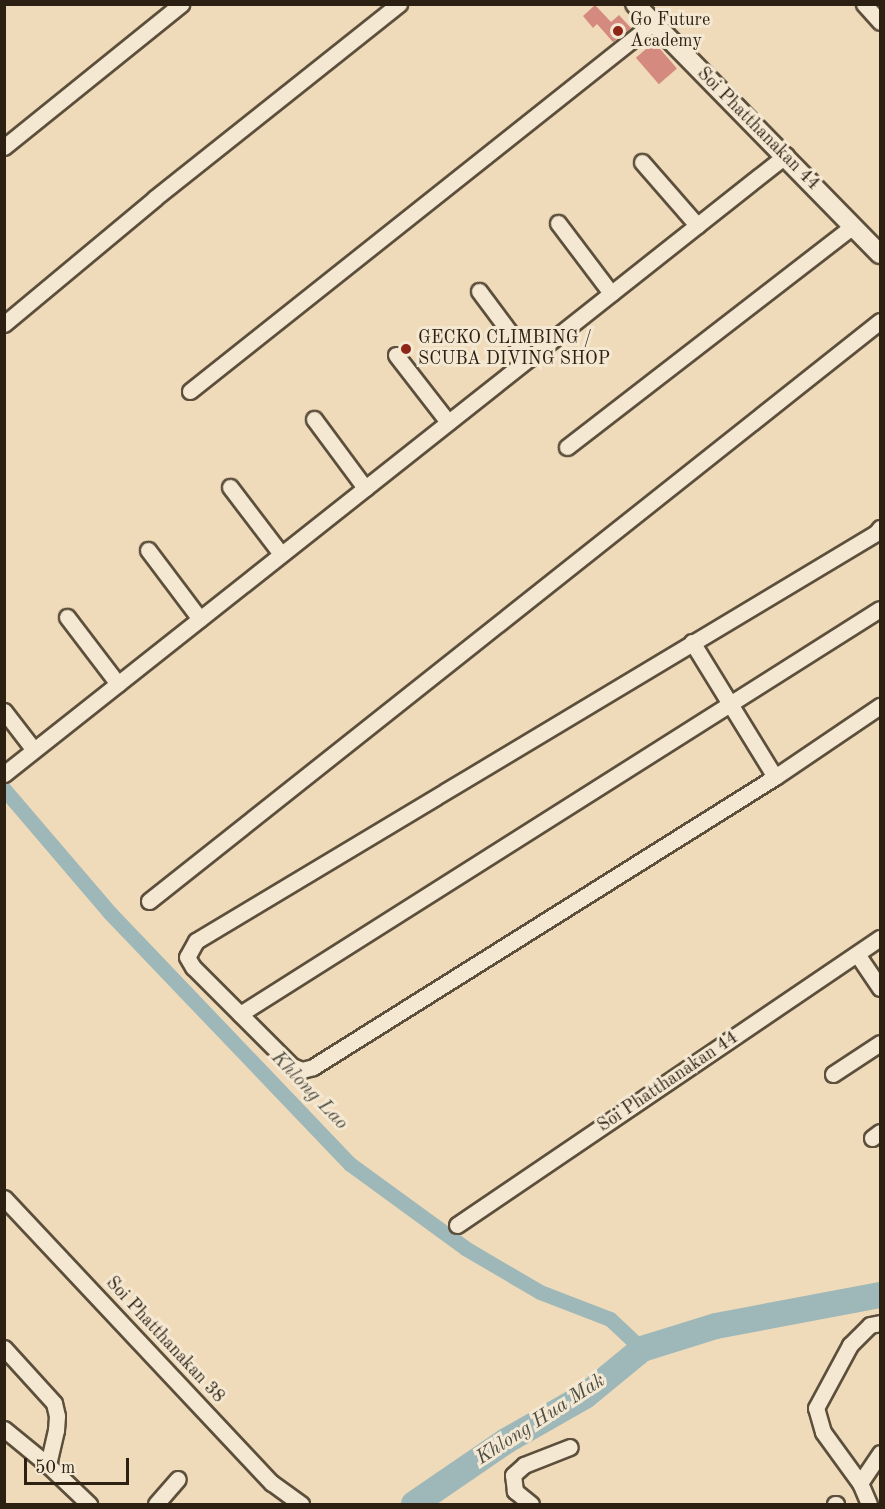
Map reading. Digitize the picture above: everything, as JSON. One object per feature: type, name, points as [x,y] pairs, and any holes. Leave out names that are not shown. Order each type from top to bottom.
[{"type":"street","points":[[4,147],[181,4]]},
{"type":"street","points":[[4,324],[155,198],[399,4]]},
{"type":"street","name":"Soi Phatthanakan 44","points":[[635,4],[786,155],[880,254]]},
{"type":"street","points":[[864,4],[880,22]]},
{"type":"street","points":[[190,391],[653,23]]},
{"type":"street","points":[[4,774],[786,155]]},
{"type":"street","points":[[642,162],[697,225]]},
{"type":"street","points":[[558,223],[611,293]]},
{"type":"street","points":[[567,447],[852,226]]},
{"type":"street","points":[[479,291],[529,358]]},
{"type":"street","points":[[149,901],[880,321]]},
{"type":"street","points":[[396,354],[448,422]]},
{"type":"street","points":[[314,419],[365,488]]},
{"type":"street","points":[[230,487],[281,554]]},
{"type":"street","points":[[879,532],[196,941],[187,957],[193,967],[292,1066],[302,1070],[313,1066],[775,777],[880,706]]},
{"type":"street","points":[[148,550],[200,619]]},
{"type":"street","points":[[240,1014],[880,609]]},
{"type":"street","points":[[67,617],[118,684]]},
{"type":"street","points":[[692,642],[775,777]]},
{"type":"street","points":[[4,711],[34,750]]},
{"type":"street","name":"Soi Phatthanakan 44","points":[[457,1226],[880,938]]},
{"type":"street","points":[[857,954],[880,988]]},
{"type":"street","points":[[833,1074],[880,1043]]},
{"type":"street","name":"Soi Phatthanakan 38","points":[[4,1198],[272,1483],[301,1504]]},
{"type":"street","points":[[869,1504],[860,1483],[824,1432],[816,1408],[850,1345],[870,1325],[880,1323]]},
{"type":"street","points":[[6,1352],[54,1402],[57,1416],[56,1430],[48,1465]]},
{"type":"street","points":[[4,1429],[48,1465],[89,1504]]},
{"type":"street","points":[[523,1502],[512,1482],[517,1469],[570,1447]]},
{"type":"street","points":[[860,1483],[880,1453]]},
{"type":"street","points":[[156,1504],[178,1479]]},
{"type":"building","points":[[595,5],[611,22],[619,15],[631,28],[613,42],[597,24],[593,28],[583,16]]},
{"type":"building","points":[[654,42],[677,68],[659,84],[636,58]]},
{"type":"waterway","name":"Khlong Lao","points":[[4,789],[110,913],[350,1164],[465,1248],[540,1292],[610,1319],[642,1349]]},
{"type":"waterway","name":"Khlong Hua Mak","points":[[414,1504],[506,1441],[585,1396],[642,1349],[716,1326],[880,1295]]},
{"type":"place","name":"Go Future Academy","points":[[618,31]]},
{"type":"place","name":"GECKO CLIMBING / SCUBA DIVING SHOP","points":[[406,349]]}]
